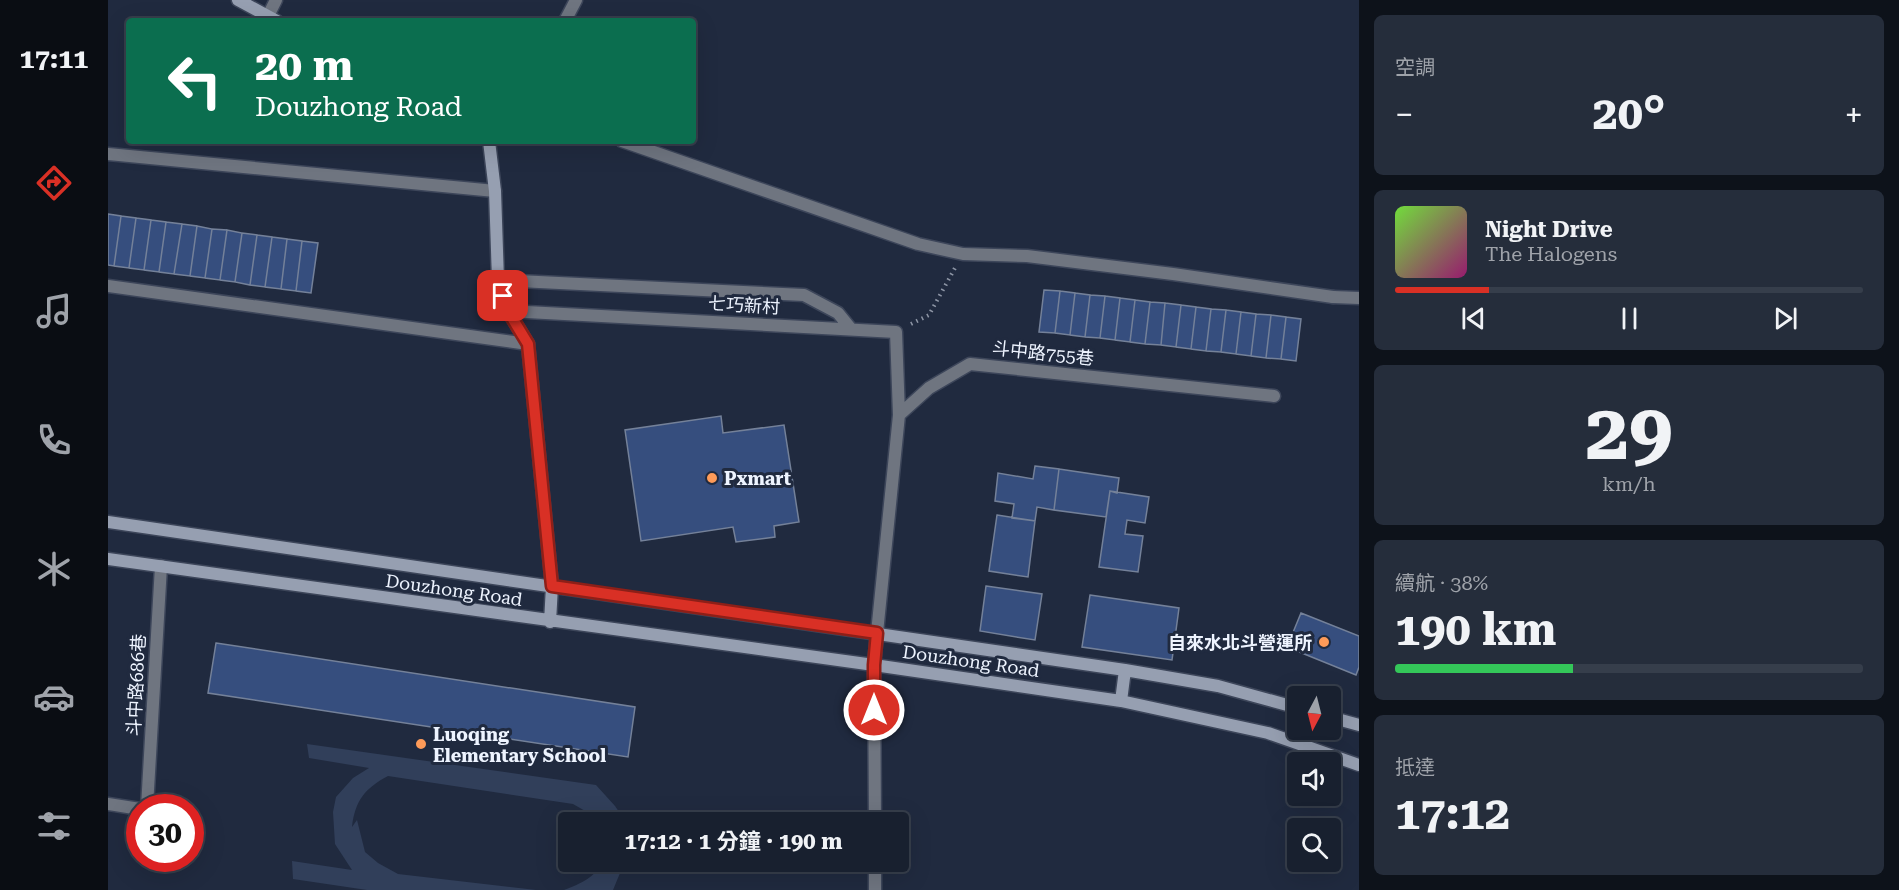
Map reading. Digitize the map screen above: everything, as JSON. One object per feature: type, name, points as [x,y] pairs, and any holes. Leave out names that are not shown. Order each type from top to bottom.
[{"type":"main road","points":[[238,0],[270,18]]},
{"type":"main road","points":[[489,144],[495,191],[498,280],[508,311],[528,344],[552,586],[550,622]]},
{"type":"main road","name":"Douzhong Road","points":[[108,522],[1125,670],[1218,686],[1287,705]]},
{"type":"main road","name":"Douzhong Road","points":[[108,559],[1121,701],[1268,733],[1359,765]]},
{"type":"main road","points":[[1121,701],[1125,670]]},
{"type":"main road","points":[[1341,720],[1359,725]]},
{"type":"street","points":[[272,18],[276,0]]},
{"type":"street","points":[[567,18],[576,0]]},
{"type":"street","points":[[631,144],[918,244],[963,254],[1026,256],[1333,297],[1359,298]]},
{"type":"street","points":[[108,154],[495,191]]},
{"type":"street","points":[[498,280],[804,295],[838,313],[851,329]]},
{"type":"street","points":[[108,286],[528,344]]},
{"type":"street","name":"七巧新村","points":[[508,311],[896,332]]},
{"type":"street","points":[[875,812],[874,665],[899,415],[896,332]]},
{"type":"street","name":"斗中路755巷","points":[[899,415],[929,388],[970,364],[1274,396]]},
{"type":"street","name":"斗中路686巷","points":[[148,794],[161,566]]},
{"type":"street","points":[[108,804],[126,807]]},
{"type":"street","points":[[875,872],[875,890]]},
{"type":"path","points":[[896,332],[929,315],[963,254]]},
{"type":"shaded area","points":[[307,744],[596,785],[619,812],[587,812],[573,804],[388,776],[373,785],[362,796],[353,818],[352,827],[357,820],[365,852],[378,863],[398,874],[536,890],[367,890],[293,879],[292,861],[352,870],[335,844],[333,812],[336,797],[353,778],[369,768],[309,758]]},
{"type":"shaded area","points":[[596,872],[620,872],[613,890],[564,890]]},
{"type":"building","points":[[108,214],[121,216],[114,266],[108,265]]},
{"type":"building","points":[[121,216],[136,218],[129,268],[114,266]]},
{"type":"building","points":[[136,218],[151,220],[144,270],[129,268]]},
{"type":"building","points":[[151,220],[166,222],[159,272],[144,270]]},
{"type":"building","points":[[166,222],[182,224],[174,274],[159,272]]},
{"type":"building","points":[[182,224],[197,226],[190,276],[174,274]]},
{"type":"building","points":[[197,226],[212,229],[205,278],[190,276]]},
{"type":"building","points":[[212,229],[227,230],[220,280],[205,278]]},
{"type":"building","points":[[227,230],[242,233],[235,282],[220,280]]},
{"type":"building","points":[[242,233],[257,235],[250,285],[235,282]]},
{"type":"building","points":[[257,235],[272,237],[265,287],[250,285]]},
{"type":"building","points":[[272,237],[287,239],[281,289],[265,287]]},
{"type":"building","points":[[287,239],[302,241],[296,291],[281,289]]},
{"type":"building","points":[[302,241],[318,243],[311,293],[296,291]]},
{"type":"building","points":[[1044,290],[1060,291],[1055,333],[1039,332]]},
{"type":"building","points":[[1060,291],[1075,293],[1070,335],[1055,333]]},
{"type":"building","points":[[1075,293],[1090,295],[1085,337],[1070,335]]},
{"type":"building","points":[[1090,295],[1105,296],[1100,338],[1085,337]]},
{"type":"building","points":[[1105,296],[1120,298],[1115,340],[1100,338]]},
{"type":"building","points":[[1120,298],[1135,300],[1130,342],[1115,340]]},
{"type":"building","points":[[1135,300],[1150,302],[1145,344],[1130,342]]},
{"type":"building","points":[[1150,302],[1165,303],[1161,345],[1145,344]]},
{"type":"building","points":[[1165,303],[1181,305],[1176,347],[1161,345]]},
{"type":"building","points":[[1181,305],[1196,307],[1191,349],[1176,347]]},
{"type":"building","points":[[1196,307],[1211,309],[1206,351],[1191,349]]},
{"type":"building","points":[[1211,309],[1226,310],[1221,352],[1206,351]]},
{"type":"building","points":[[1226,310],[1241,312],[1236,354],[1221,352]]},
{"type":"building","points":[[1241,312],[1256,314],[1251,356],[1236,354]]},
{"type":"building","points":[[1256,314],[1271,315],[1266,358],[1251,356]]},
{"type":"building","points":[[1271,315],[1286,317],[1281,359],[1266,358]]},
{"type":"building","points":[[1286,317],[1301,319],[1296,361],[1281,359]]},
{"type":"building","name":"Pxmart","points":[[721,416],[723,433],[784,425],[799,522],[774,526],[775,537],[736,542],[733,527],[641,541],[625,430]]},
{"type":"building","points":[[1035,466],[1059,469],[1054,510],[1037,507],[1035,521],[1012,518],[1014,504],[995,501],[998,473],[1033,479]]},
{"type":"building","points":[[1059,469],[1119,478],[1117,493],[1110,491],[1106,517],[1054,510]]},
{"type":"building","points":[[1110,491],[1149,497],[1145,523],[1127,520],[1125,534],[1143,536],[1138,572],[1099,567]]},
{"type":"building","points":[[997,515],[1035,521],[1028,577],[989,571]]},
{"type":"building","points":[[986,586],[1042,594],[1035,640],[980,631]]},
{"type":"building","points":[[1090,595],[1179,608],[1172,660],[1082,647]]},
{"type":"building","name":"自來水北斗營運所","points":[[1301,613],[1359,636],[1359,667],[1356,675],[1287,647]]},
{"type":"building","points":[[216,643],[635,707],[628,757],[208,693]]},
{"type":"place","name":"Pxmart","points":[[712,478]]},
{"type":"place","name":"自來水北斗營運所","points":[[1324,642]]},
{"type":"place","name":"Luoqing Elementary School","points":[[421,744]]},
{"type":"route","points":[[503,296],[508,311],[528,344],[552,586],[877,633],[874,710]]}]
